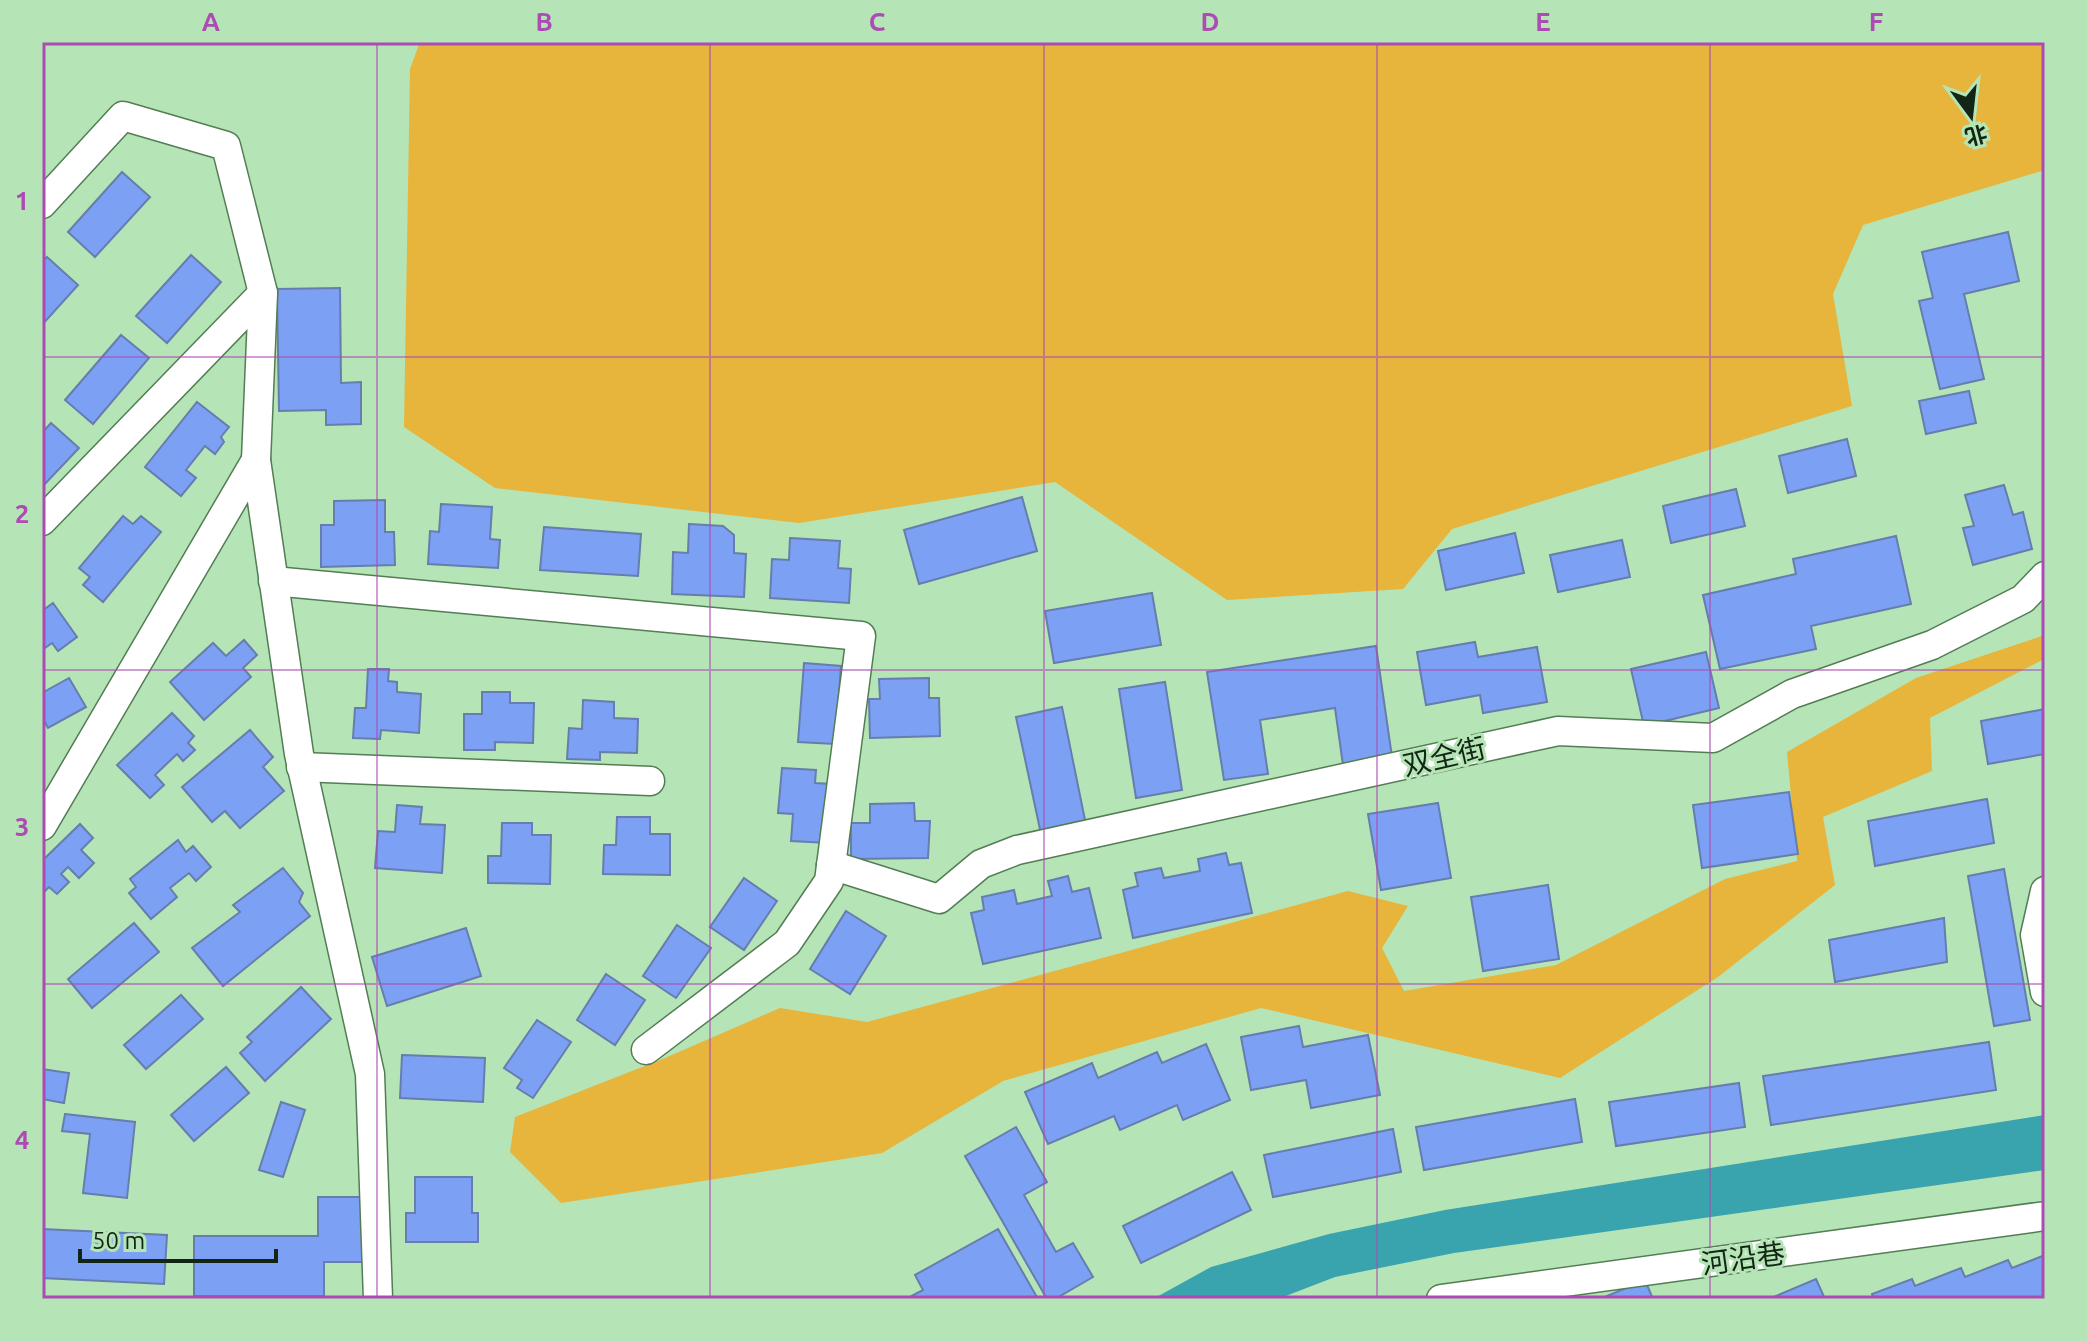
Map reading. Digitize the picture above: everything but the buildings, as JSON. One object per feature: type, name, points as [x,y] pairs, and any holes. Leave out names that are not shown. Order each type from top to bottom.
[{"type":"street","points":[[42,204],[123,116],[226,146],[263,293],[256,460],[301,767],[370,1074],[378,1299]]},
{"type":"street","points":[[42,521],[263,293]]},
{"type":"street","points":[[42,826],[256,460]]},
{"type":"street","name":"双全街","points":[[831,865],[939,899],[981,864],[1017,850],[1558,731],[1713,738],[1792,694],[1932,645],[2023,599],[2045,576]]},
{"type":"street","points":[[273,581],[861,636],[829,881],[787,943],[646,1050]]},
{"type":"street","points":[[301,767],[650,781]]},
{"type":"street","points":[[2045,891],[2035,935],[2045,992]]},
{"type":"street","name":"河沿巷","points":[[1441,1299],[2045,1216]]},
{"type":"shaded area","points":[[420,42],[2045,42],[2045,170],[1863,225],[1833,294],[1852,406],[1452,529],[1403,589],[1227,600],[1055,482],[799,523],[495,488],[404,427],[410,69]]},
{"type":"shaded area","points":[[2045,635],[2042,660],[1930,718],[1932,771],[1823,817],[1835,885],[1718,977],[1560,1078],[1261,1008],[1003,1081],[882,1153],[561,1203],[510,1152],[515,1117],[665,1058],[780,1008],[867,1022],[1348,891],[1408,906],[1382,948],[1404,991],[1556,965],[1725,879],[1797,861],[1787,752],[1916,678]]},
{"type":"water","points":[[2045,1115],[2045,1170],[1454,1253],[1335,1277],[1278,1299],[1153,1299],[1211,1267],[1329,1234],[1445,1210]]}]
